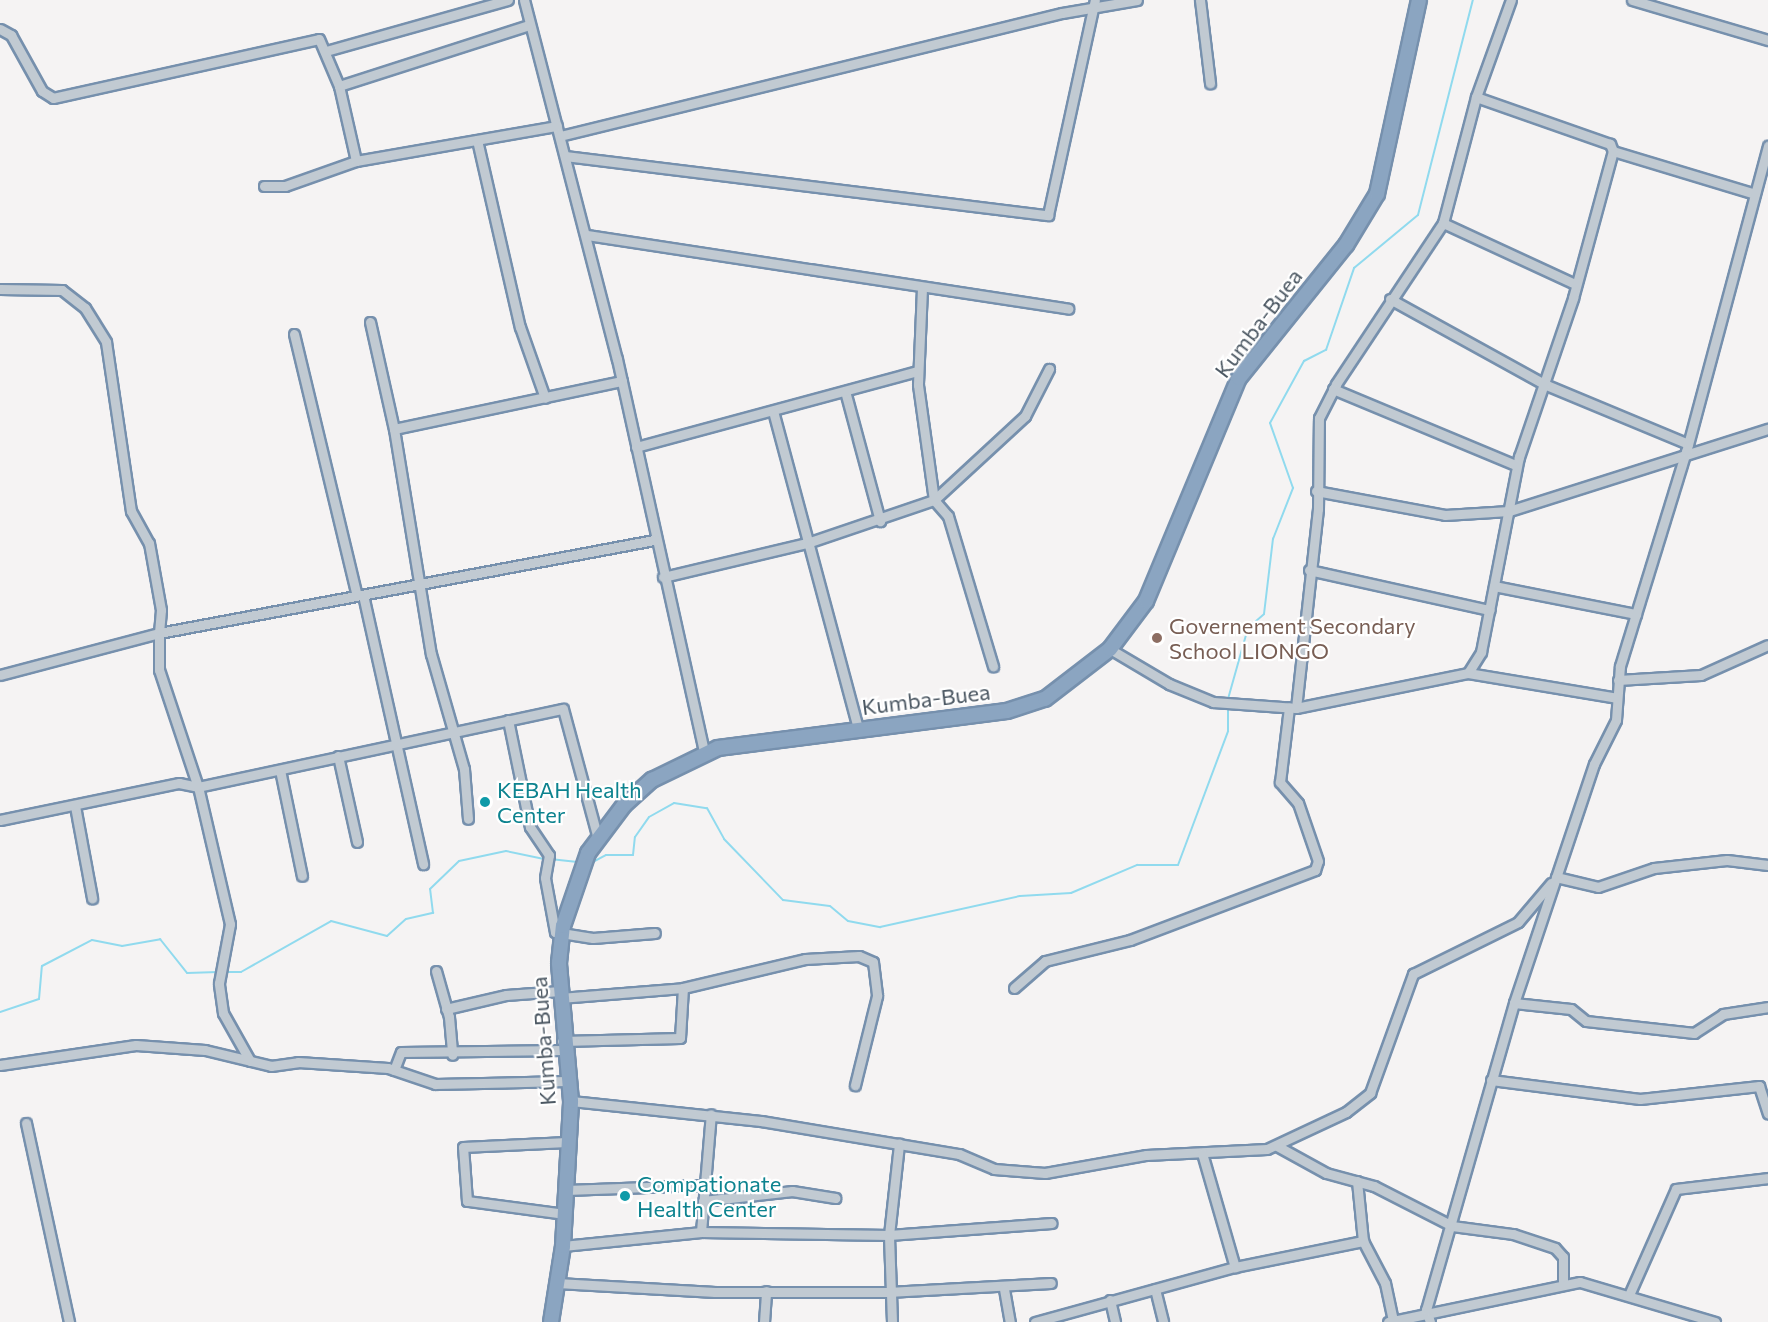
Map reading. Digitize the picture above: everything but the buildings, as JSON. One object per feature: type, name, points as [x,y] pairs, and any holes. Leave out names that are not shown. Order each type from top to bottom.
[{"type":"highway","name":"Kumba-Buea","points":[[551,1322],[563,1246],[571,1101],[562,1045],[561,935],[580,871],[598,839],[652,780],[704,753],[779,736],[973,718],[1041,700],[1110,649],[1146,601],[1239,378],[1346,245],[1377,194],[1419,0]]},
{"type":"street","points":[[326,51],[508,0]]},
{"type":"street","points":[[524,0],[587,235],[622,381],[654,540],[704,753]]},
{"type":"street","points":[[560,136],[1094,4],[1137,0]]},
{"type":"street","points":[[1200,0],[1210,83]]},
{"type":"street","points":[[1014,988],[1045,961],[1130,940],[1315,870],[1318,861],[1298,803],[1280,782],[1293,708],[1309,570],[1316,491],[1317,426],[1333,389],[1390,298],[1443,223],[1476,97],[1511,0]]},
{"type":"street","points":[[1632,0],[1768,40]]},
{"type":"street","points":[[565,156],[1047,215],[1094,4]]},
{"type":"street","points":[[339,86],[529,25]]},
{"type":"street","points":[[0,29],[11,35],[42,91],[53,98],[314,38],[326,51],[339,86],[356,161]]},
{"type":"street","points":[[1468,674],[1481,652],[1516,465],[1544,384],[1613,151],[1610,144],[1476,97]]},
{"type":"street","points":[[264,186],[285,186],[356,161],[557,126]]},
{"type":"street","points":[[477,140],[520,327],[545,398]]},
{"type":"street","points":[[1430,1322],[1426,1310],[1452,1226],[1514,1003],[1594,764],[1616,720],[1618,680],[1687,448],[1768,146]]},
{"type":"street","points":[[1613,151],[1755,194]]},
{"type":"street","points":[[1443,223],[1573,283]]},
{"type":"street","points":[[587,235],[1068,309]]},
{"type":"street","points":[[922,288],[918,371],[934,500],[948,516],[993,666]]},
{"type":"street","points":[[0,289],[62,290],[85,308],[106,342],[108,381],[123,427],[131,511],[151,552],[161,610],[159,670],[198,787],[230,924],[220,995],[226,1020],[250,1061]]},
{"type":"street","points":[[1390,298],[1544,384],[1687,448]]},
{"type":"street","points":[[370,322],[394,429],[420,585],[453,731],[468,819]]},
{"type":"street","points":[[294,334],[360,595],[423,864]]},
{"type":"street","points":[[663,577],[807,543],[880,522],[934,500],[1024,416],[1049,369]]},
{"type":"street","points":[[636,447],[918,371]]},
{"type":"street","points":[[394,429],[622,381]]},
{"type":"street","points":[[1333,389],[1516,465]]},
{"type":"street","points":[[844,391],[880,522]]},
{"type":"street","points":[[773,411],[858,729]]},
{"type":"street","points":[[1316,491],[1444,515],[1509,511],[1687,448],[1768,429]]},
{"type":"street","points":[[0,675],[159,633],[654,540]]},
{"type":"street","points":[[1309,570],[1490,610]]},
{"type":"street","points":[[1494,586],[1636,614]]},
{"type":"street","points":[[1618,680],[1701,675],[1768,645]]},
{"type":"street","points":[[1110,649],[1205,699],[1293,708],[1468,674],[1617,698]]},
{"type":"street","points":[[0,820],[179,783],[198,787],[453,731],[565,710],[598,839]]},
{"type":"street","points":[[508,720],[530,827],[549,855],[545,878],[555,932],[561,935],[656,933]]},
{"type":"street","points":[[338,756],[357,842]]},
{"type":"street","points":[[280,770],[302,876]]},
{"type":"street","points":[[75,806],[92,898]]},
{"type":"street","points":[[1556,877],[1598,887],[1654,868],[1727,860],[1768,865]]},
{"type":"street","points":[[571,1101],[711,1114],[959,1154],[994,1169],[1045,1173],[1140,1155],[1202,1153],[1277,1146],[1346,1112],[1370,1093],[1413,974],[1518,921],[1556,877]]},
{"type":"street","points":[[446,1009],[506,995],[560,995],[683,988],[805,959],[868,957],[877,996],[855,1085]]},
{"type":"street","points":[[436,971],[446,1009],[452,1055]]},
{"type":"street","points":[[394,1070],[401,1052],[452,1055],[683,1037],[683,988]]},
{"type":"street","points":[[1514,1003],[1571,1009],[1586,1021],[1694,1034],[1721,1015],[1768,1007]]},
{"type":"street","points":[[0,1065],[128,1045],[205,1050],[250,1061],[394,1070],[435,1084],[566,1081]]},
{"type":"street","points":[[1491,1080],[1640,1099],[1759,1086],[1768,1114]]},
{"type":"street","points":[[701,1232],[703,1185],[711,1114]]},
{"type":"street","points":[[26,1123],[69,1322]]},
{"type":"street","points":[[565,1214],[467,1201],[463,1147],[567,1142]]},
{"type":"street","points":[[892,1322],[888,1292],[889,1235],[899,1144]]},
{"type":"street","points":[[1277,1146],[1326,1173],[1357,1181],[1452,1226],[1513,1234],[1555,1248],[1563,1257],[1563,1284]]},
{"type":"street","points":[[1202,1153],[1235,1267]]},
{"type":"street","points":[[1629,1295],[1676,1189],[1768,1178]]},
{"type":"street","points":[[1357,1181],[1363,1240],[1385,1283],[1390,1322],[1426,1310],[1563,1284],[1593,1284],[1715,1322]]},
{"type":"street","points":[[566,1190],[703,1185]]},
{"type":"street","points":[[703,1202],[792,1191],[835,1198]]},
{"type":"street","points":[[563,1246],[701,1232],[889,1235],[1052,1223]]},
{"type":"street","points":[[1035,1322],[1235,1267],[1363,1240]]},
{"type":"street","points":[[557,1282],[766,1291],[888,1292],[1004,1289],[1051,1282]]},
{"type":"street","points":[[1004,1289],[1010,1322]]},
{"type":"street","points":[[1155,1289],[1163,1322]]},
{"type":"street","points":[[764,1322],[766,1291]]},
{"type":"street","points":[[1110,1300],[1115,1322]]},
{"type":"waterway","points":[[1228,699],[1248,628],[1264,614],[1273,539],[1293,488],[1270,423],[1304,361],[1326,350],[1354,268],[1418,215],[1473,0]]},
{"type":"waterway","points":[[589,864],[606,855],[633,855],[635,837],[649,817],[674,803],[707,808],[724,839],[783,900],[830,906],[848,921],[880,927],[1020,896],[1071,893],[1137,865],[1178,865],[1228,731],[1228,705]]},
{"type":"waterway","points":[[224,972],[241,972],[331,921],[387,936],[406,919],[433,913],[430,889],[459,861],[506,851],[545,859]]},
{"type":"waterway","points":[[550,859],[580,862]]},
{"type":"waterway","points":[[0,1012],[39,999],[42,966],[92,940],[122,946],[160,939],[187,973],[218,972]]},
{"type":"place","name":"Governement Secondary School LIONGO","points":[[1157,638]]},
{"type":"place","name":"KEBAH Health Center","points":[[485,802]]},
{"type":"place","name":"Compationate Health Center","points":[[625,1196]]}]
